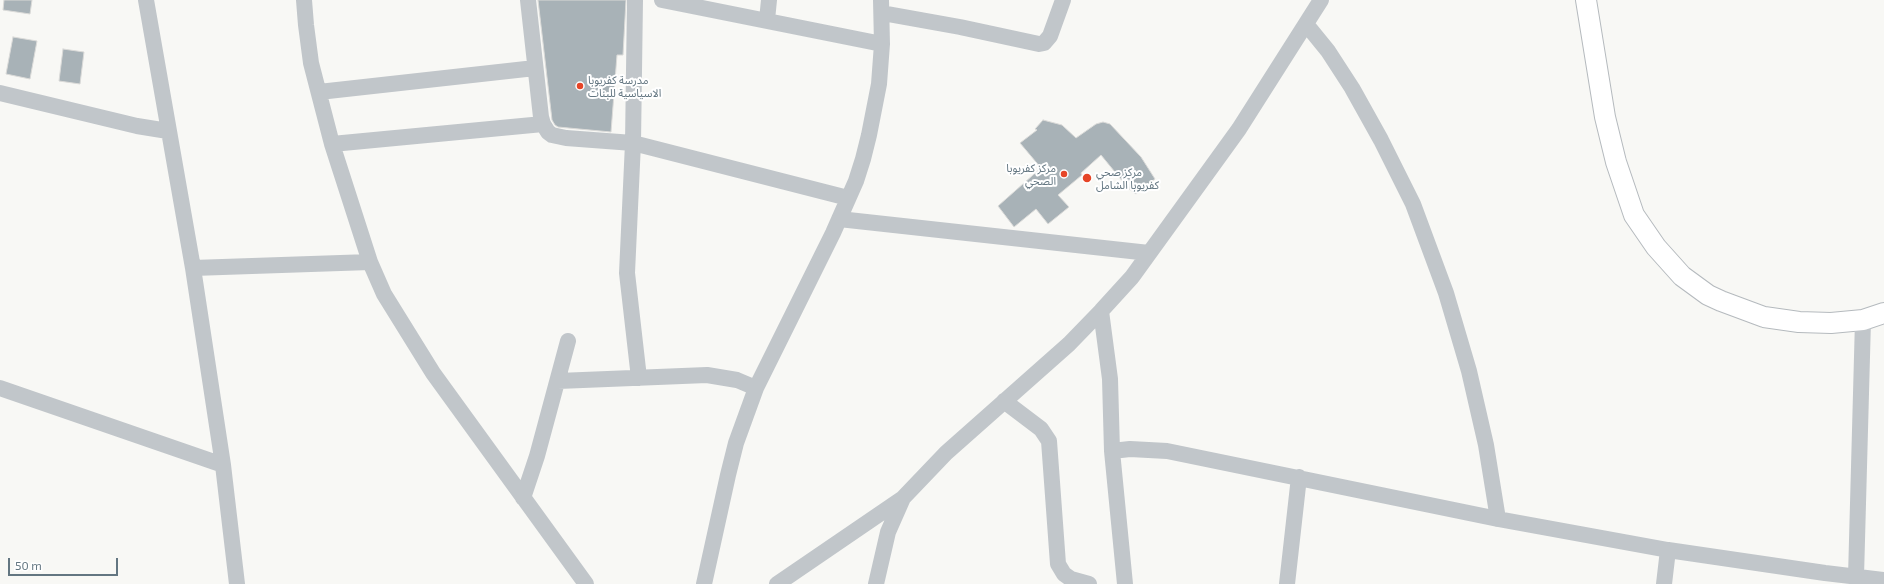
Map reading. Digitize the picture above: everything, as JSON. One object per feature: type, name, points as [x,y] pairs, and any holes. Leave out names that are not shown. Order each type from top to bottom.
[{"type":"main road","points":[[1586,0],[1605,117],[1616,162],[1634,215],[1656,247],[1682,276],[1708,295],[1738,309],[1764,317],[1799,322],[1830,323],[1864,320],[1884,313]]},
{"type":"street","points":[[146,0],[193,268],[223,465],[237,584]]},
{"type":"street","points":[[304,0],[309,48],[332,144],[370,262],[384,294],[414,346],[586,584]]},
{"type":"street","points":[[528,0],[535,68],[543,124],[548,132],[557,136],[633,143],[848,198]]},
{"type":"street","points":[[635,0],[633,143],[627,272],[639,378]]},
{"type":"street","points":[[662,0],[882,44]]},
{"type":"street","points":[[767,20],[769,0]]},
{"type":"street","points":[[704,584],[736,443],[756,388],[839,219],[856,181],[870,135],[878,84],[882,44],[881,6],[960,27],[1044,44],[1050,36],[1063,0]]},
{"type":"street","points":[[777,584],[903,498],[946,453],[1069,344],[1101,311],[1132,276],[1239,129],[1321,0]]},
{"type":"street","points":[[1306,24],[1328,51],[1352,88],[1381,140],[1413,204],[1446,293],[1469,371],[1486,445],[1498,519]]},
{"type":"street","points":[[319,92],[535,68]]},
{"type":"street","points":[[0,93],[138,126],[168,131]]},
{"type":"street","points":[[332,144],[543,124]]},
{"type":"street","points":[[839,219],[1149,252]]},
{"type":"street","points":[[193,268],[370,262]]},
{"type":"street","points":[[1101,311],[1110,379],[1112,450],[1125,584]]},
{"type":"street","points":[[1856,577],[1864,320]]},
{"type":"street","points":[[523,498],[537,456],[568,341]]},
{"type":"street","points":[[558,381],[707,375],[737,380],[756,388]]},
{"type":"street","points":[[0,388],[223,465]]},
{"type":"street","points":[[1004,401],[1041,429],[1049,441],[1058,564],[1064,574],[1070,579],[1089,584]]},
{"type":"street","points":[[1112,450],[1130,449],[1167,451],[1498,519],[1668,550],[1884,580]]},
{"type":"street","points":[[1287,584],[1299,477]]},
{"type":"street","points":[[876,584],[888,532],[903,498]]},
{"type":"street","points":[[1664,584],[1668,550]]},
{"type":"building","points":[[4,0],[32,0],[30,14],[3,10]]},
{"type":"building","name":"مدرسة كفريوبا الاسياسية للبنات","points":[[538,0],[626,0],[623,55],[617,55],[611,132],[558,127],[552,120]]},
{"type":"building","points":[[13,37],[37,41],[30,79],[6,74]]},
{"type":"building","points":[[63,49],[84,52],[80,84],[59,81]]},
{"type":"building","name":"مركز كفريوبا الصحي","points":[[1043,120],[1062,125],[1076,138],[1096,124],[1103,122],[1110,124],[1141,157],[1155,179],[1136,194],[1128,188],[1101,155],[1081,173],[1082,175],[1058,195],[1069,207],[1048,224],[1036,209],[1014,227],[998,206],[1041,168],[1020,143],[1037,130],[1035,129]]},
{"type":"place","name":"مدرسة كفريوبا الاسياسية للبنات","points":[[580,86]]},
{"type":"place","name":"مركز كفريوبا الصحي","points":[[1064,174]]},
{"type":"place","name":"مركز صحي كفريوبا الشامل","points":[[1087,178]]}]
